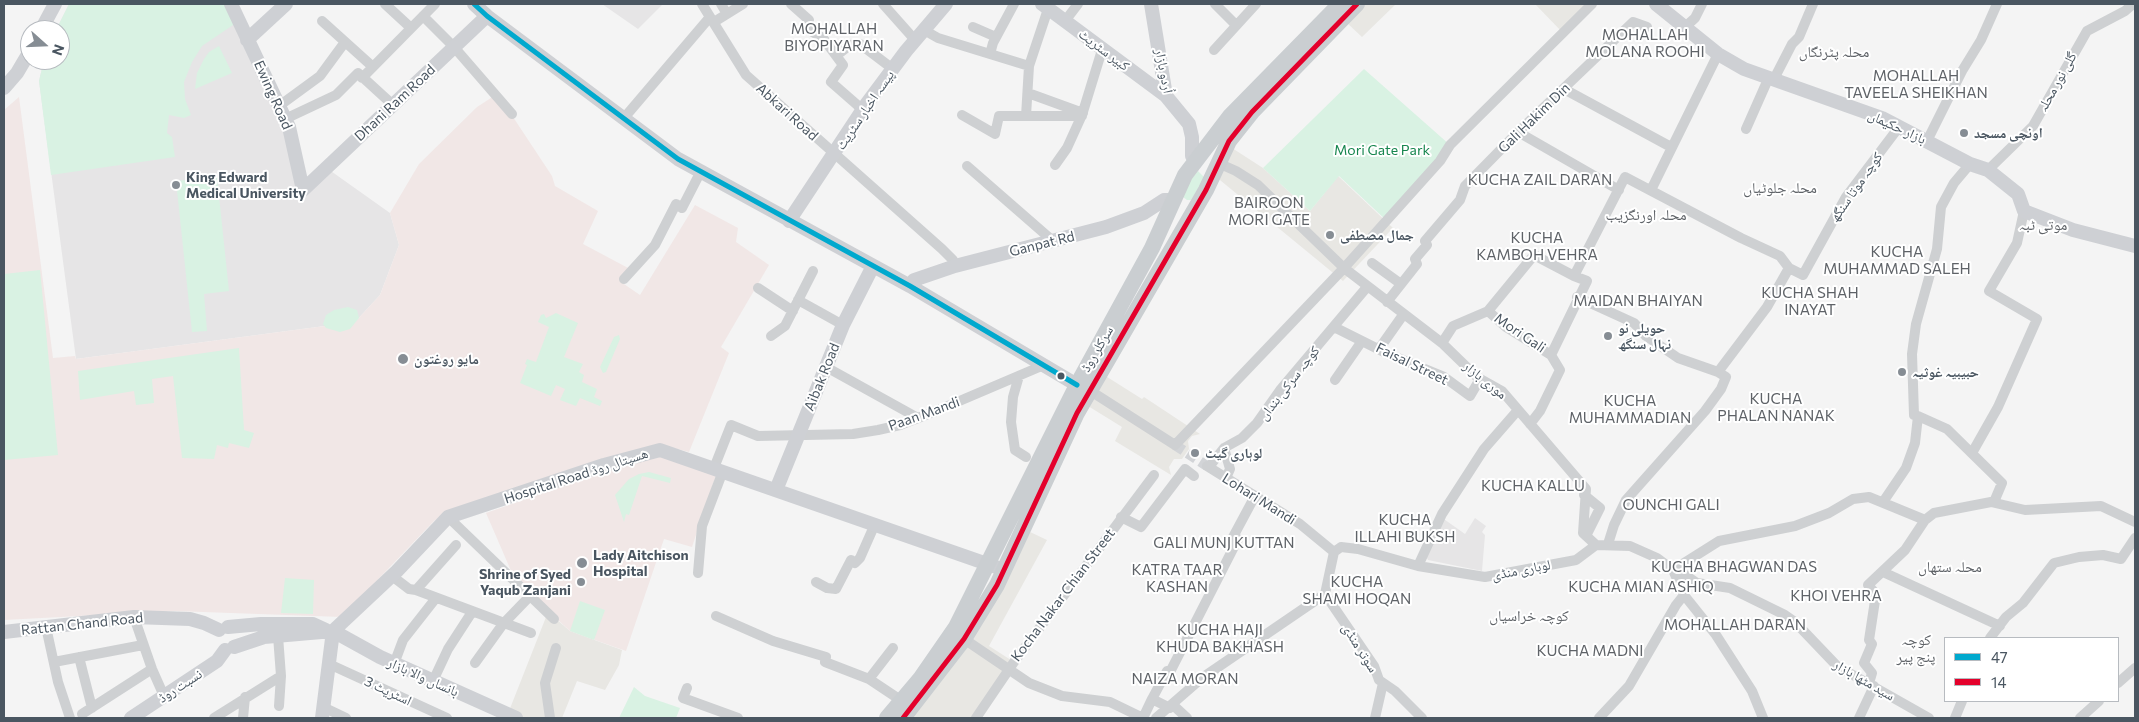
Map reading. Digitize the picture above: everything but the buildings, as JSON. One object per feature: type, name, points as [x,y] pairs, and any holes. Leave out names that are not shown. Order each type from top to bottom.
[{"type":"main road","name":"سرکلر روڈ","points":[[887,718],[945,644],[1083,387],[1152,248],[1173,200],[1195,160],[1230,116],[1340,4]]},
{"type":"main road","name":"سرکلر روڈ","points":[[903,718],[964,638],[988,600],[1004,571],[1083,387],[1196,207],[1229,141],[1242,123],[1357,4]]},
{"type":"main road","points":[[1195,160],[1216,167]]},
{"type":"main road","points":[[1173,200],[1186,206],[1196,207]]},
{"type":"main road","points":[[973,592],[988,600]]},
{"type":"street","points":[[46,20],[55,4]]},
{"type":"street","name":"Ewing Road","points":[[231,4],[282,113],[304,190]]},
{"type":"street","points":[[247,40],[286,4]]},
{"type":"street","points":[[385,4],[411,28]]},
{"type":"street","points":[[362,78],[435,4]]},
{"type":"street","points":[[474,4],[487,16],[678,159],[910,286],[1083,387],[1175,445],[1344,268],[1440,161],[1450,145],[1592,4]]},
{"type":"street","name":"Abkari Road","points":[[702,4],[746,75],[942,249],[953,260],[955,266]]},
{"type":"street","points":[[721,4],[727,14]]},
{"type":"street","points":[[624,118],[712,20],[727,14],[743,4]]},
{"type":"street","points":[[791,4],[809,20],[807,29],[822,38],[843,65],[831,82],[862,110]]},
{"type":"street","points":[[882,4],[920,35],[938,38],[1029,66]]},
{"type":"street","name":"پیسہ اخبار سٹریٹ","points":[[789,221],[835,154],[862,110],[946,4]]},
{"type":"street","points":[[990,54],[996,37],[1014,4]]},
{"type":"street","points":[[1065,22],[1078,4]]},
{"type":"street","name":"اُردو بازار","points":[[1152,4],[1166,96],[1189,124],[1192,137],[1192,156],[1195,160]]},
{"type":"street","points":[[1215,4],[1236,25]]},
{"type":"street","points":[[1214,50],[1256,4]]},
{"type":"street","name":"بازار حکیماں","points":[[1656,4],[1718,54],[1744,69],[1882,118],[1970,164],[1988,170],[2018,194],[2024,211]]},
{"type":"street","points":[[1684,27],[1695,18],[1702,4]]},
{"type":"street","points":[[1746,129],[1772,78],[1792,44],[1799,37],[1812,4]]},
{"type":"street","points":[[1927,141],[1962,71],[1981,40],[1997,4]]},
{"type":"street","name":"گلی نور محلہ","points":[[1988,170],[2033,126],[2087,31],[2125,11],[2133,4]]},
{"type":"street","points":[[1026,116],[1029,66],[1045,6]]},
{"type":"street","name":"کبیر سٹریٹ","points":[[1045,6],[1166,96]]},
{"type":"street","points":[[423,16],[454,47],[512,114]]},
{"type":"street","name":"Dhani Ram Road","points":[[304,190],[487,16]]},
{"type":"street","points":[[322,21],[373,67]]},
{"type":"street","name":"Gali Hakim Din","points":[[1387,302],[1417,264],[1415,259],[1427,245],[1425,241],[1453,210],[1466,186],[1518,132],[1633,22],[1647,26]]},
{"type":"street","points":[[973,27],[996,37]]},
{"type":"street","points":[[282,113],[320,76],[346,42]]},
{"type":"street","points":[[837,55],[850,45],[860,44],[893,69]]},
{"type":"street","points":[[1055,165],[1067,148],[1082,115],[1102,50]]},
{"type":"street","points":[[1651,190],[1718,54]]},
{"type":"street","points":[[4,88],[20,69]]},
{"type":"street","points":[[282,113],[336,95],[358,73],[392,106]]},
{"type":"street","points":[[1564,89],[1671,147]]},
{"type":"street","points":[[1028,92],[1082,115]]},
{"type":"street","points":[[962,115],[995,134],[999,116],[1082,115]]},
{"type":"street","name":"کوچہ موتا سنگھ","points":[[1790,268],[1803,275],[1846,197],[1899,127]]},
{"type":"street","points":[[1518,132],[1619,190]]},
{"type":"street","points":[[1970,164],[1954,183],[1941,207],[1937,249],[1916,324],[1912,354],[1914,415],[1947,429],[2002,483],[1994,502]]},
{"type":"street","points":[[967,166],[1053,240]]},
{"type":"street","name":"موری بازار","points":[[1216,167],[1236,171],[1258,185],[1344,268],[1442,343],[1480,379],[1502,391],[1586,489],[1584,495],[1583,533],[1586,536]]},
{"type":"street","points":[[624,279],[655,245],[676,204],[682,208],[701,171]]},
{"type":"street","points":[[1574,276],[1625,177],[1780,256],[1790,268],[1767,306],[1718,372]]},
{"type":"street","name":"Ganpat Rd","points":[[910,286],[914,280],[955,266],[1124,221],[1144,213],[1164,200],[1173,200]]},
{"type":"street","points":[[1972,453],[1998,407],[2037,319],[1989,291],[2017,242],[2024,211],[2074,230],[2135,246]]},
{"type":"street","points":[[1442,343],[1453,326],[1488,311],[1534,255],[1587,281],[1577,298],[1552,355],[1560,370],[1540,411],[1530,424]]},
{"type":"street","points":[[1372,263],[1401,284]]},
{"type":"street","name":"Aibak Road","points":[[776,490],[843,325],[873,266]]},
{"type":"street","points":[[771,336],[785,326],[813,271]]},
{"type":"street","name":"کوچہ سرکی بنداں","points":[[1208,467],[1224,448],[1242,438],[1257,423],[1281,389],[1367,287]]},
{"type":"street","points":[[758,288],[793,311]]},
{"type":"street","points":[[1577,298],[1634,323],[1646,336],[1678,358],[1718,372],[1726,377],[1721,389],[1706,411],[1626,500],[1614,525],[1608,544]]},
{"type":"street","points":[[798,300],[843,325]]},
{"type":"street","name":"Mori Gali","points":[[1488,311],[1506,327],[1552,355]]},
{"type":"street","points":[[1379,349],[1403,315]]},
{"type":"street","name":"Faisal Street","points":[[1334,327],[1444,377],[1470,396],[1480,379]]},
{"type":"street","points":[[1336,380],[1362,341]]},
{"type":"street","name":"Paan Mandi","points":[[718,469],[731,425],[758,436],[798,436],[852,434],[900,425],[1044,365]]},
{"type":"street","points":[[826,367],[918,418]]},
{"type":"street","points":[[1019,376],[1013,397],[1011,422],[1015,450],[1026,456]]},
{"type":"street","points":[[1418,566],[1442,514],[1484,449],[1518,410]]},
{"type":"street","points":[[1883,502],[1906,468],[1915,443],[1918,416]]},
{"type":"street","points":[[1224,448],[1230,469],[1226,478]]},
{"type":"street","name":"Hospital Road ھسپتال روڈ","points":[[330,630],[392,576],[448,517],[645,452],[660,450],[875,524],[1004,571]]},
{"type":"street","name":"Lohari Mandi","points":[[1208,467],[1308,530],[1334,552]]},
{"type":"street","points":[[698,573],[702,526],[718,469]]},
{"type":"street","points":[[1121,517],[1140,527],[1185,469],[1194,476]]},
{"type":"street","name":"Kocha Nakar Chian Street","points":[[976,718],[1008,669],[1154,475]]},
{"type":"street","points":[[1584,495],[1600,508],[1586,536],[1596,544],[1630,546],[1658,558],[1673,570],[1684,595],[1716,635],[1752,691],[1763,718]]},
{"type":"street","points":[[964,638],[1029,682],[1062,696],[1110,702],[1143,718],[1167,671],[1170,672],[1238,539],[1233,537],[1255,496]]},
{"type":"street","points":[[1673,570],[1719,541],[1795,526],[1829,513],[1853,499],[1869,497],[1925,520]]},
{"type":"street","points":[[1859,718],[1871,685],[1872,673],[1864,663],[1872,644],[1869,640],[1876,594],[1868,585],[1905,550],[1925,520],[1934,513],[1966,505],[1994,502],[2025,510],[2101,506],[2135,522]]},
{"type":"street","points":[[448,517],[554,619]]},
{"type":"street","points":[[816,582],[827,588],[836,589],[851,560],[855,563],[860,558],[875,524]]},
{"type":"street","points":[[1991,637],[2006,617],[2023,604],[2054,563],[2079,557],[2103,555],[2121,559],[2135,538]]},
{"type":"street","name":"لوہاری منڈی","points":[[1334,552],[1341,548],[1358,549],[1418,566],[1485,577],[1576,560],[1596,544]]},
{"type":"street","points":[[416,590],[456,545]]},
{"type":"street","points":[[1156,718],[1202,678],[1325,594],[1334,552]]},
{"type":"street","name":"سید مٹھا بازار","points":[[1673,570],[1681,572],[1697,583],[1730,588],[1785,615],[1795,622],[1837,666],[1929,718]]},
{"type":"street","points":[[1883,572],[2000,626]]},
{"type":"street","points":[[392,576],[409,589],[531,633]]},
{"type":"street","name":"سوتر منڈی","points":[[1325,594],[1362,646],[1383,683],[1395,691],[1422,718]]},
{"type":"street","points":[[1599,718],[1629,686],[1676,604],[1684,595]]},
{"type":"street","points":[[475,663],[503,624],[530,596]]},
{"type":"street","points":[[394,664],[403,640],[436,598]]},
{"type":"street","points":[[433,681],[448,648],[472,612]]},
{"type":"street","points":[[716,616],[773,641],[826,657],[825,662],[870,679],[902,701]]},
{"type":"street","points":[[134,617],[152,669],[164,696]]},
{"type":"street","name":"Rattan Chand Road","points":[[4,632],[134,617],[190,619],[223,629]]},
{"type":"street","points":[[251,624],[314,624],[330,630],[313,634],[278,636],[254,640],[230,649],[219,648],[215,642],[215,636],[223,629],[251,624]]},
{"type":"street","points":[[46,627],[70,718]]},
{"type":"street","points":[[223,629],[235,631],[238,637],[230,649]]},
{"type":"street","points":[[330,630],[322,713],[346,718]]},
{"type":"street","name":"بانساں والا بازار","points":[[330,630],[394,664],[516,718]]},
{"type":"street","points":[[278,636],[281,676],[278,706]]},
{"type":"street","points":[[54,662],[143,645]]},
{"type":"street","points":[[550,718],[545,683],[556,648]]},
{"type":"street","points":[[870,679],[893,648]]},
{"type":"street","name":"نسبت روڈ","points":[[131,718],[217,661],[230,649]]},
{"type":"street","points":[[79,657],[92,708]]},
{"type":"street","name":"اسٹریٹ 3","points":[[328,664],[447,718]]},
{"type":"street","points":[[2119,682],[2135,668]]},
{"type":"street","points":[[82,714],[152,669]]},
{"type":"street","points":[[214,718],[281,676]]},
{"type":"street","points":[[1375,718],[1383,683]]},
{"type":"street","points":[[687,688],[683,698],[738,718]]},
{"type":"street","points":[[243,718],[245,697]]},
{"type":"street","points":[[1152,699],[1171,706],[1187,718]]},
{"type":"street","points":[[1955,718],[1962,702]]},
{"type":"street","points":[[2080,718],[2098,702]]},
{"type":"shaded area","name":"King Edward Medical University","points":[[69,4],[227,4],[287,130],[302,194],[328,169],[390,213],[399,245],[380,295],[355,322],[76,359],[39,81],[42,70],[70,70],[70,20],[61,20]]},
{"type":"shaded area","points":[[602,4],[663,4],[638,29]]},
{"type":"shaded area","points":[[1364,4],[1396,4],[1362,37],[1346,22]]},
{"type":"shaded area","points":[[1535,4],[1592,4],[1563,33]]},
{"type":"shaded area","name":"مایو روغتون","points":[[494,96],[515,120],[552,176],[555,186],[598,211],[583,244],[630,269],[621,282],[640,295],[695,205],[738,228],[736,242],[769,265],[721,347],[729,353],[689,452],[662,445],[445,513],[434,521],[342,617],[175,611],[4,620],[4,110],[19,97],[53,358],[75,356],[76,359],[355,322],[380,295],[399,245],[390,213],[419,164],[477,107]]},
{"type":"shaded area","points":[[1232,148],[1263,168],[1310,211],[1338,176],[1393,228],[1343,281],[1215,176]]},
{"type":"shaded area","points":[[1104,375],[1142,399],[1144,397],[1200,434],[1192,436],[1188,441],[1189,449],[1182,459],[1174,459],[1169,467],[1171,475],[1115,441],[1122,427],[1088,406]]},
{"type":"shaded area","name":"Lady Aitchison Hospital","points":[[656,454],[716,475],[692,547],[664,539],[626,651],[570,631],[515,580],[486,513]]},
{"type":"shaded area","points":[[1441,517],[1465,534],[1475,518],[1486,526],[1482,532],[1485,535],[1482,571],[1428,560],[1424,553]]},
{"type":"shaded area","points":[[1028,531],[1047,540],[989,646],[1014,662],[976,718],[908,718]]},
{"type":"shaded area","points":[[548,612],[570,631],[622,650],[619,665],[605,690],[577,681],[562,718],[525,718],[509,711]]},
{"type":"green space","points":[[69,4],[227,4],[236,23],[202,46],[192,62],[184,82],[185,99],[191,115],[184,118],[169,115],[167,133],[172,137],[175,157],[51,175],[39,81],[42,70],[70,70],[70,20],[61,20]]},
{"type":"green space","points":[[219,46],[232,73],[195,89],[197,73],[204,59],[209,52]]},
{"type":"green space","name":"Mori Gate Park","points":[[1364,69],[1450,145],[1387,221],[1339,176],[1310,211],[1263,168]]},
{"type":"green space","points":[[1198,171],[1205,178],[1191,200],[1187,200],[1183,197],[1182,189]]},
{"type":"green space","points":[[217,177],[229,291],[204,294],[207,331],[192,332],[176,181]]},
{"type":"green space","points":[[40,270],[58,455],[4,460],[4,274]]},
{"type":"green space","points":[[348,307],[357,310],[359,318],[350,329],[340,332],[326,328],[323,324],[326,315],[334,310]]},
{"type":"green space","points":[[556,313],[578,323],[564,357],[583,364],[579,372],[584,375],[582,382],[597,389],[594,397],[602,401],[600,406],[580,398],[576,406],[560,400],[565,389],[556,385],[551,396],[520,383],[527,365],[525,364],[527,359],[536,362],[549,327],[538,322],[541,315],[544,314],[546,318]]},
{"type":"green space","points":[[619,335],[620,339],[606,372],[603,373],[600,367],[614,337]]},
{"type":"green space","points":[[239,348],[244,430],[254,433],[249,448],[229,443],[228,448],[217,445],[214,459],[182,458],[173,376],[152,379],[154,403],[136,405],[134,391],[80,400],[78,371]]},
{"type":"green space","points":[[649,472],[671,478],[670,483],[642,476],[629,515],[626,514],[624,522],[615,495],[629,479]]},
{"type":"green space","points":[[285,578],[314,580],[313,614],[281,613]]},
{"type":"green space","points":[[580,601],[605,610],[594,640],[570,631]]},
{"type":"green space","points":[[634,687],[645,696],[680,708],[676,718],[619,718]]},
{"type":"tunnel","points":[[1175,445],[1207,466]]},
{"type":"transit line","name":"47","points":[[474,4],[487,16],[678,159],[910,286],[1077,385]]},
{"type":"transit line","name":"14","points":[[903,718],[964,639],[997,585],[1077,413],[1206,190],[1229,141],[1252,112],[1357,4]]},
{"type":"place","name":"اونچی مسجد","points":[[1964,133]]},
{"type":"place","name":"King Edward Medical University","points":[[176,185]]},
{"type":"place","name":"جمال مصطفی","points":[[1330,235]]},
{"type":"place","name":"حویلی نو نہال سنگھ","points":[[1608,336]]},
{"type":"place","name":"مایو روغتون","points":[[403,359]]},
{"type":"place","name":"حبیبیہ غوثیہ","points":[[1902,372]]},
{"type":"place","name":"لوہاری گیٹ","points":[[1195,453]]},
{"type":"place","name":"Lady Aitchison Hospital","points":[[582,563]]},
{"type":"place","name":"Shrine of Syed Yaqub Zanjani","points":[[581,582]]},
{"type":"district","name":"MOHALLAH BIYOPIYARAN","points":[[834,38]]},
{"type":"district","name":"MOHALLAH MOLANA ROOHI","points":[[1645,44]]},
{"type":"district","name":"محلہ پٹرنگاں","points":[[1834,52]]},
{"type":"district","name":"MOHALLAH TAVEELA SHEIKHAN","points":[[1916,84]]},
{"type":"district","name":"KUCHA ZAIL DARAN","points":[[1540,180]]},
{"type":"district","name":"محلہ جلوٹیاں","points":[[1780,188]]},
{"type":"district","name":"BAIROON MORI GATE","points":[[1269,212]]},
{"type":"district","name":"محلہ اورنگزیب","points":[[1646,215]]},
{"type":"district","name":"موتی ٹبہ","points":[[2043,225]]},
{"type":"district","name":"KUCHA KAMBOH VEHRA","points":[[1537,246]]},
{"type":"district","name":"KUCHA MUHAMMAD SALEH","points":[[1897,260]]},
{"type":"district","name":"MAIDAN BHAIYAN","points":[[1638,301]]},
{"type":"district","name":"KUCHA SHAH INAYAT","points":[[1810,302]]},
{"type":"district","name":"KUCHA PHALAN NANAK","points":[[1776,408]]},
{"type":"district","name":"KUCHA MUHAMMADIAN","points":[[1630,410]]},
{"type":"district","name":"KUCHA KALLU","points":[[1533,486]]},
{"type":"district","name":"OUNCHI GALI","points":[[1671,505]]},
{"type":"district","name":"KUCHA ILLAHI BUKSH","points":[[1405,528]]},
{"type":"district","name":"GALI MUNJ KUTTAN","points":[[1224,543]]},
{"type":"district","name":"KUCHA BHAGWAN DAS","points":[[1734,567]]},
{"type":"district","name":"محلہ ستھاں","points":[[1950,567]]},
{"type":"district","name":"KATRA TAAR KASHAN","points":[[1177,578]]},
{"type":"district","name":"KUCHA MIAN ASHIQ","points":[[1641,587]]},
{"type":"district","name":"KUCHA SHAMI HOQAN","points":[[1357,590]]},
{"type":"district","name":"KHOI VEHRA","points":[[1836,596]]},
{"type":"district","name":"کوچہ خراسیاں","points":[[1529,616]]},
{"type":"district","name":"MOHALLAH DARAN","points":[[1735,625]]},
{"type":"district","name":"KUCHA HAJI KHUDA BAKHASH","points":[[1220,638]]},
{"type":"district","name":"کوچہ پنج پیر","points":[[1916,648]]},
{"type":"district","name":"KUCHA MADNI","points":[[1590,651]]},
{"type":"district","name":"NAIZA MORAN","points":[[1185,679]]}]
